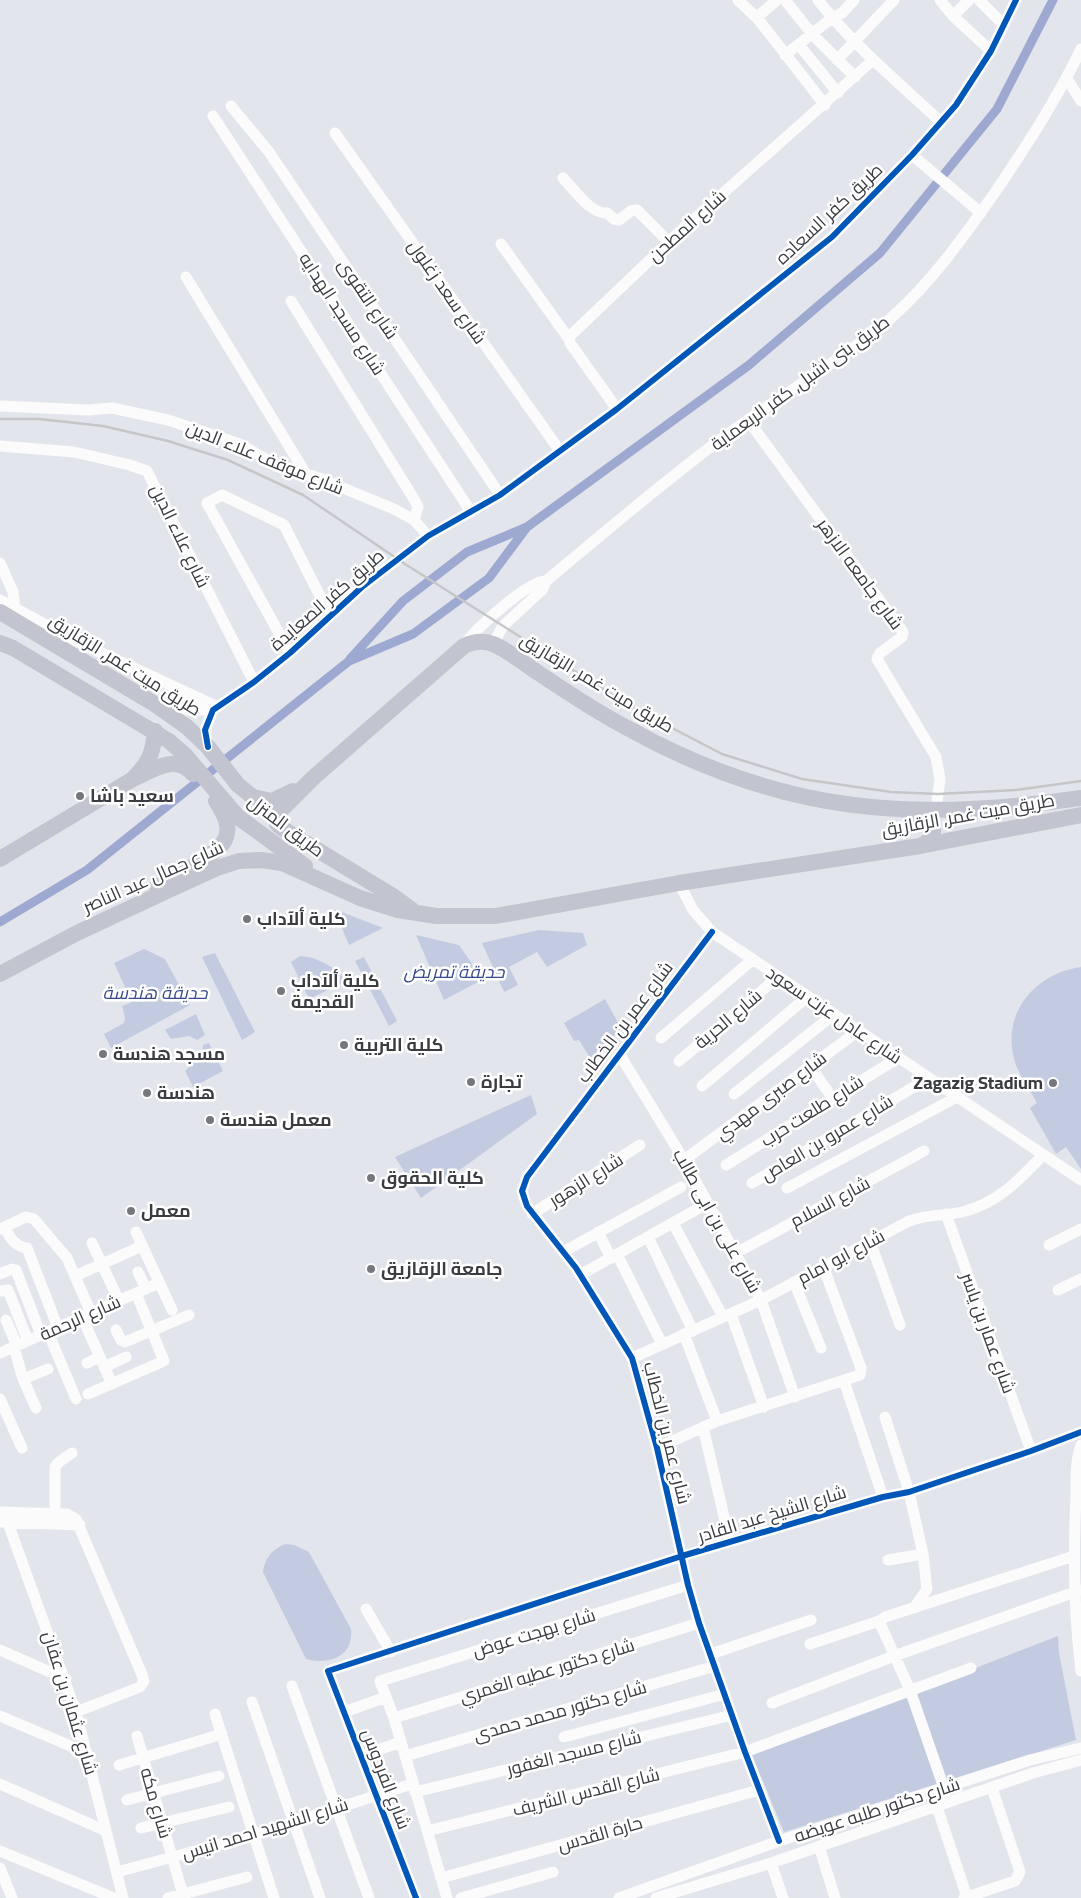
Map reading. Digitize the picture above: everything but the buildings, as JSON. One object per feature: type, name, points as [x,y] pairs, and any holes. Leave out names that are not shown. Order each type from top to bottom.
[{"type":"highway","name":"طريق ميت غمر, الزقازيق","points":[[0,619],[11,614],[153,703],[198,735],[238,785],[253,797],[272,801],[282,798],[314,777]]},
{"type":"highway","name":"طريق ميت غمر, الزقازيق","points":[[464,646],[478,642],[492,644],[606,717],[656,744],[708,767],[760,786],[802,798],[890,810],[977,809],[1081,798]]},
{"type":"highway","points":[[4,643],[155,731],[178,749],[188,764],[219,800],[227,826],[227,837],[222,844],[207,856],[151,889],[112,909],[102,922]]},
{"type":"highway","points":[[417,914],[393,896],[277,824],[280,810],[314,777],[464,646]]},
{"type":"highway","points":[[133,779],[147,763],[153,748],[155,731]]},
{"type":"highway","points":[[0,859],[133,779],[170,763],[188,764]]},
{"type":"highway","name":"طريق المنزل","points":[[219,800],[248,825],[329,884]]},
{"type":"highway","points":[[977,809],[975,814],[976,823],[988,832]]},
{"type":"highway","points":[[890,810],[923,817],[932,823],[933,835],[930,840],[920,846]]},
{"type":"highway","name":"طريق ميت غمر, الزقازيق","points":[[329,884],[378,904],[417,914],[436,916],[496,916],[679,884],[920,846],[1081,815]]},
{"type":"highway","name":"شارع جمال عبد الناصر","points":[[0,974],[102,922],[217,868],[239,861],[261,860],[282,864],[329,884]]},
{"type":"street","points":[[738,0],[757,17],[825,104]]},
{"type":"street","points":[[757,17],[777,0]]},
{"type":"street","points":[[786,0],[812,34],[854,77]]},
{"type":"street","points":[[818,0],[832,18],[874,60],[941,122]]},
{"type":"street","points":[[785,55],[832,18],[842,13],[854,0]]},
{"type":"street","points":[[837,60],[894,0]]},
{"type":"street","points":[[940,0],[953,16],[992,51]]},
{"type":"street","points":[[953,16],[970,0]]},
{"type":"street","points":[[979,0],[1004,25]]},
{"type":"street","name":"طريق كفر السعاده","points":[[617,409],[810,256],[852,218],[912,155],[968,87],[992,51],[1016,0]]},
{"type":"street","points":[[798,45],[838,92]]},
{"type":"street","name":"طريق بنى اشبل, كفر الربعماية","points":[[546,581],[662,485],[748,420],[829,364],[891,317],[945,259],[981,213],[1033,136],[1080,55]]},
{"type":"street","name":"شارع المطحن","points":[[569,339],[669,242],[874,60]]},
{"type":"street","points":[[1067,80],[1081,101]]},
{"type":"street","name":"شارع التقوى","points":[[231,106],[269,152],[500,495]]},
{"type":"street","name":"شارع مسجد الهدايه","points":[[212,116],[471,512]]},
{"type":"street","name":"شارع سعد زغلول","points":[[335,133],[560,450]]},
{"type":"street","points":[[912,155],[981,213]]},
{"type":"street","points":[[563,178],[587,204],[601,213],[607,212],[614,219],[619,220],[631,210],[637,210],[669,242]]},
{"type":"street","points":[[501,244],[617,409]]},
{"type":"street","points":[[186,278],[306,474]]},
{"type":"street","points":[[291,301],[414,499],[418,507],[414,520]]},
{"type":"street","name":"شارع موقف علاء الدين","points":[[0,406],[89,410],[112,408],[168,420],[234,442],[274,464],[306,474],[394,509],[414,520],[428,536]]},
{"type":"street","name":"طريق كفر الصعايدة","points":[[215,708],[254,682],[368,582],[428,536],[500,495],[617,409]]},
{"type":"street","name":"شارع جامعه الازهر","points":[[748,420],[904,634],[878,654],[876,660],[936,757],[940,779],[936,809]]},
{"type":"street","name":"شارع علاء الدين","points":[[0,446],[74,452],[130,465],[147,471],[254,682]]},
{"type":"street","points":[[290,652],[207,503],[222,495],[284,524],[330,616]]},
{"type":"street","points":[[0,563],[13,592],[11,614]]},
{"type":"street","points":[[492,644],[503,626],[542,590],[546,581]]},
{"type":"street","points":[[464,646],[490,618],[529,588],[546,581]]},
{"type":"street","points":[[0,600],[11,614],[108,657],[215,708]]},
{"type":"street","points":[[153,703],[189,710],[215,708]]},
{"type":"street","points":[[208,746],[205,730],[215,708]]},
{"type":"street","name":"شارع عادل عزت سعود","points":[[679,884],[693,910],[712,932],[1081,1180]]},
{"type":"street","name":"شارع عمر بن الخطاب","points":[[712,932],[524,1181],[523,1196],[532,1214],[580,1275],[632,1358],[657,1448],[688,1585],[699,1623],[758,1790],[779,1841]]},
{"type":"street","points":[[661,1038],[752,960]]},
{"type":"street","name":"شارع الحرية","points":[[679,1061],[778,977]]},
{"type":"street","points":[[702,1086],[807,997]]},
{"type":"street","points":[[734,1094],[833,1015]]},
{"type":"street","name":"شارع صبرى مهدي","points":[[684,1160],[858,1031]]},
{"type":"street","name":"شارع على بن ابى طالب","points":[[620,1055],[684,1160],[761,1300],[795,1397]]},
{"type":"street","name":"شارع طلعت حرب","points":[[726,1165],[898,1058]]},
{"type":"street","points":[[811,1067],[833,1099]]},
{"type":"street","name":"شارع عمرو بن العاص","points":[[752,1183],[929,1078]]},
{"type":"street","points":[[787,1188],[957,1098]]},
{"type":"street","name":"شارع الزهور","points":[[532,1214],[640,1145]]},
{"type":"street","name":"شارع السلام","points":[[736,1253],[924,1151]]},
{"type":"street","name":"شارع ابو امام","points":[[632,1358],[761,1300],[918,1218],[974,1209],[1000,1196],[1043,1155]]},
{"type":"street","points":[[563,1252],[681,1187]]},
{"type":"street","points":[[580,1275],[708,1203]]},
{"type":"street","name":"شارع عمار بن ياسر","points":[[946,1214],[1031,1452]]},
{"type":"street","points":[[49,1332],[27,1248],[21,1248],[12,1242],[2,1228],[26,1217],[36,1220],[46,1236],[65,1254],[75,1276],[102,1362],[112,1384]]},
{"type":"street","points":[[673,1223],[727,1315],[764,1406]]},
{"type":"street","points":[[1049,1245],[1081,1230]]},
{"type":"street","points":[[136,1232],[172,1310]]},
{"type":"street","points":[[598,1232],[614,1256],[662,1344]]},
{"type":"street","points":[[648,1237],[688,1333],[717,1421]]},
{"type":"street","points":[[870,1242],[900,1325]]},
{"type":"street","points":[[92,1243],[119,1301]]},
{"type":"street","points":[[75,1276],[142,1246]]},
{"type":"street","points":[[657,1448],[717,1421],[860,1375],[862,1371],[823,1266]]},
{"type":"street","points":[[0,1274],[12,1269],[16,1270],[49,1332],[76,1399]]},
{"type":"street","points":[[88,1394],[164,1361],[152,1331],[138,1272]]},
{"type":"street","points":[[1058,1290],[1081,1279]]},
{"type":"street","points":[[794,1282],[821,1348]]},
{"type":"street","name":"شارع الرحمة","points":[[0,1353],[159,1283]]},
{"type":"street","points":[[0,1290],[8,1290],[28,1341]]},
{"type":"street","points":[[116,1330],[124,1342],[189,1315]]},
{"type":"street","points":[[6,1320],[23,1379],[36,1408]]},
{"type":"street","points":[[87,1363],[126,1357]]},
{"type":"street","points":[[23,1379],[48,1369]]},
{"type":"street","points":[[844,1381],[882,1497]]},
{"type":"street","points":[[0,1399],[22,1448]]},
{"type":"street","points":[[885,1417],[909,1492],[923,1554],[927,1588],[914,1608]]},
{"type":"street","points":[[703,1427],[730,1542]]},
{"type":"street","name":"شارع الشيخ عبد القادر","points":[[328,1671],[682,1556],[882,1497],[909,1492],[1031,1452],[1081,1432]]},
{"type":"street","points":[[1081,1445],[1077,1461],[1074,1556],[1078,1592],[1076,1626],[1081,1671]]},
{"type":"street","points":[[55,1518],[55,1467],[58,1462],[72,1453]]},
{"type":"street","points":[[2,1515],[55,1518],[70,1514],[80,1525],[144,1681],[140,1687],[76,1712]]},
{"type":"street","name":"شارع عثمان بن عفان","points":[[2,1515],[66,1679],[87,1753],[123,1898]]},
{"type":"street","points":[[888,1560],[923,1554]]},
{"type":"street","points":[[810,1644],[1074,1556]]},
{"type":"street","name":"شارع بهجت عوض","points":[[386,1698],[380,1681],[688,1585]]},
{"type":"street","points":[[772,1704],[894,1656],[1078,1592]]},
{"type":"street","points":[[366,1609],[391,1652]]},
{"type":"street","points":[[711,1654],[811,1620]]},
{"type":"street","points":[[879,1621],[910,1690],[944,1788]]},
{"type":"street","name":"شارع دكتور عطيه الغمري","points":[[394,1718],[699,1623]]},
{"type":"street","points":[[0,1650],[66,1679]]},
{"type":"street","name":"شارع دكتور محمد حمدى","points":[[404,1756],[715,1666]]},
{"type":"street","name":"شارع القدس الشريف","points":[[427,1831],[745,1752],[971,1668]]},
{"type":"street","name":"شارع الفردوس","points":[[328,1671],[416,1898]]},
{"type":"street","points":[[292,1686],[369,1898]]},
{"type":"street","points":[[564,1737],[725,1694]]},
{"type":"street","points":[[344,1712],[386,1698],[394,1718],[448,1898]]},
{"type":"street","points":[[252,1702],[320,1898]]},
{"type":"street","points":[[215,1714],[274,1898]]},
{"type":"street","name":"شارع مسجد الغفور","points":[[414,1788],[732,1714]]},
{"type":"street","points":[[0,1716],[87,1753]]},
{"type":"street","points":[[118,1765],[222,1734]]},
{"type":"street","name":"شارع مكه","points":[[137,1736],[183,1896]]},
{"type":"street","points":[[361,1756],[401,1742]]},
{"type":"street","name":"شارع دكتور طلبه عويضه","points":[[619,1898],[779,1841],[1045,1756],[1081,1748]]},
{"type":"street","name":"شارع دكتور طلبه عويضه","points":[[656,1898],[771,1863],[1081,1760]]},
{"type":"street","points":[[127,1800],[219,1776]]},
{"type":"street","points":[[0,1784],[106,1831]]},
{"type":"street","name":"شارع الشهيد احمد انيس","points":[[117,1872],[254,1835],[376,1796],[414,1788]]},
{"type":"street","points":[[938,1807],[965,1897],[1015,1881],[1020,1872],[992,1788]]},
{"type":"street","name":"حارة القدس","points":[[441,1878],[758,1790]]},
{"type":"street","points":[[141,1828],[229,1807]]},
{"type":"street","points":[[855,1817],[861,1832]]},
{"type":"street","points":[[819,1846],[835,1898]]},
{"type":"street","points":[[0,1851],[114,1898]]},
{"type":"street","points":[[771,1863],[783,1898]]},
{"type":"street","points":[[0,1868],[12,1898]]},
{"type":"street","points":[[461,1898],[553,1872]]},
{"type":"street","points":[[168,1898],[183,1896],[246,1877]]},
{"type":"green space","points":[[334,909],[383,928],[349,945]]},
{"type":"green space","points":[[539,930],[583,933],[587,945],[547,967],[537,952],[509,967],[518,985],[504,992],[482,943]]},
{"type":"green space","name":"حديقة تمريض","points":[[416,935],[459,945],[471,962],[478,982],[444,1000]]},
{"type":"green space","name":"حديقة هندسة","points":[[144,949],[165,959],[190,1005],[111,1048],[104,1034],[124,1023],[125,1017],[122,1006],[132,1002],[114,963]]},
{"type":"green space","points":[[215,953],[255,1032],[242,1040],[202,957]]},
{"type":"green space","points":[[300,956],[313,958],[326,964],[347,981],[309,999],[291,962]]},
{"type":"green space","points":[[364,957],[397,1021],[389,1026],[355,961]]},
{"type":"green space","name":"Zagazig Stadium","points":[[1081,967],[1081,1169],[1066,1147],[1056,1154],[1030,1108],[1037,1103],[1017,1067],[1012,1044],[1017,1012],[1025,999],[1036,987],[1049,978],[1064,971]]},
{"type":"green space","points":[[605,999],[621,1028],[592,1061],[579,1040],[574,1041],[564,1023]]},
{"type":"green space","name":"حديقة هندسة","points":[[196,1014],[205,1035],[197,1040],[189,1036],[171,1039],[165,1030]]},
{"type":"green space","name":"حديقة هندسة","points":[[209,1043],[223,1071],[193,1087],[185,1071],[202,1054],[203,1045]]},
{"type":"green space","points":[[531,1095],[537,1114],[421,1198],[395,1157]]},
{"type":"green space","points":[[285,1544],[294,1545],[309,1552],[351,1629],[351,1639],[348,1647],[338,1657],[322,1661],[306,1659],[263,1572],[265,1562],[270,1555]]},
{"type":"green space","points":[[1058,1636],[1059,1653],[1076,1740],[784,1832],[752,1755]]},
{"type":"waterway","points":[[0,922],[87,870],[349,661],[413,634],[489,578],[527,527],[749,365],[880,253],[997,109],[1053,0]]},
{"type":"waterway","points":[[350,659],[403,601],[467,552],[527,527]]},
{"type":"railway","points":[[0,419],[39,419],[103,426],[168,441],[228,460],[303,495],[405,564],[628,705],[722,754],[802,779],[891,792],[938,794],[1016,790],[1081,781]]},
{"type":"cycle path","points":[[208,747],[205,730],[213,710],[254,682],[290,653],[362,587],[428,536],[500,495],[617,409],[832,237],[912,155],[956,105],[991,51],[1016,0]]},
{"type":"cycle path","points":[[712,932],[527,1177],[522,1191],[527,1206],[576,1268],[632,1358],[657,1448],[688,1585],[699,1623],[779,1841]]},
{"type":"cycle path","points":[[416,1898],[328,1671],[682,1556],[883,1497],[909,1492],[1081,1432]]},
{"type":"place","name":"سعيد باشا","points":[[80,796]]},
{"type":"place","name":"كلية ألآداب","points":[[247,919]]},
{"type":"place","name":"كلية ألآداب القديمة","points":[[281,991]]},
{"type":"place","name":"كلية التربية","points":[[344,1045]]},
{"type":"place","name":"مسجد هندسة","points":[[103,1054]]},
{"type":"place","name":"تجارة","points":[[471,1082]]},
{"type":"place","name":"Zagazig Stadium","points":[[1053,1083]]},
{"type":"place","name":"هندسة","points":[[147,1093]]},
{"type":"place","name":"معمل هندسة","points":[[210,1120]]},
{"type":"place","name":"كلية الحقوق","points":[[371,1178]]},
{"type":"place","name":"معمل","points":[[131,1211]]},
{"type":"place","name":"جامعة الزقازيق","points":[[371,1269]]}]
